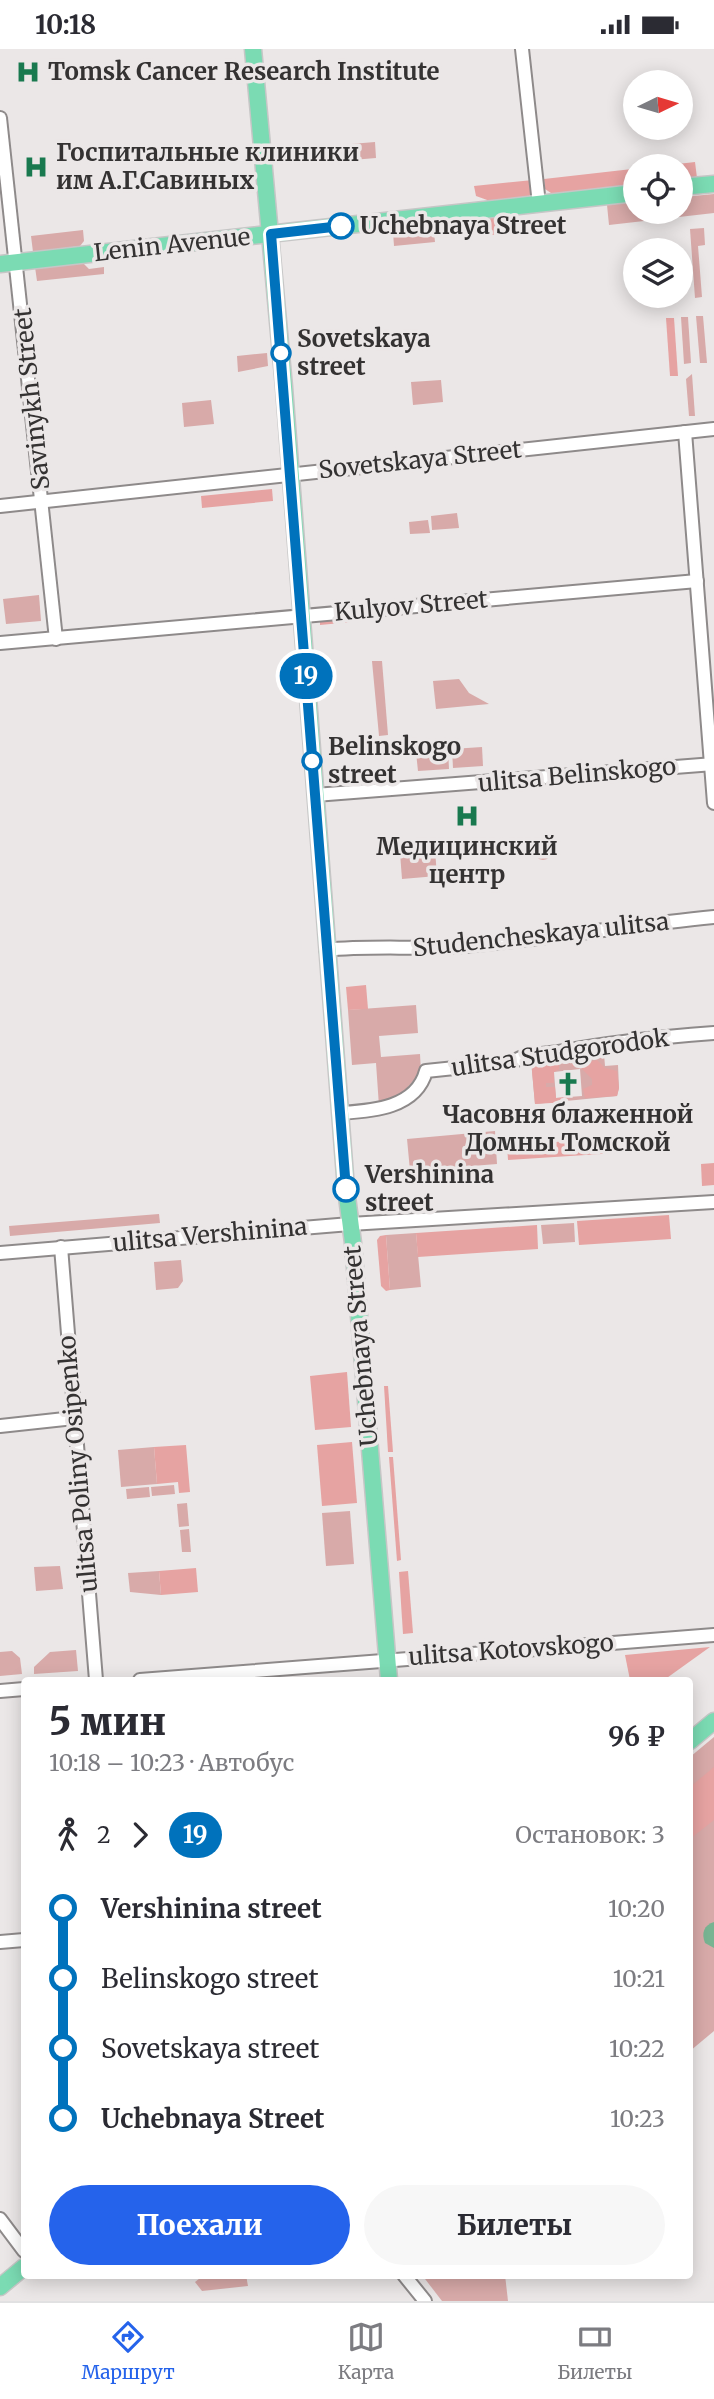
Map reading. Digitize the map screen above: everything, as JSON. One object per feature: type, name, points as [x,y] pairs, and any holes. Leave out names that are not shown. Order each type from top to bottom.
[{"type":"main road","name":"Uchebnaya Street","points":[[253,49],[271,234],[326,950],[389,1677]]},
{"type":"main road","points":[[693,186],[714,184]]},
{"type":"main road","name":"Lenin Avenue","points":[[0,264],[623,194]]},
{"type":"main road","points":[[693,1738],[714,1721]]},
{"type":"main road","points":[[0,2287],[21,2270]]},
{"type":"street","points":[[522,49],[539,204]]},
{"type":"street","name":"Savinykh Street","points":[[0,118],[56,639]]},
{"type":"street","name":"Sovetskaya Street","points":[[0,506],[714,429]]},
{"type":"street","points":[[685,432],[714,803]]},
{"type":"street","name":"Kulyov Street","points":[[0,643],[697,582]]},
{"type":"street","name":"ulitsa Belinskogo","points":[[315,795],[713,764]]},
{"type":"street","name":"Studencheskaya ulitsa","points":[[326,950],[375,945],[392,950],[461,946],[714,917]]},
{"type":"street","name":"ulitsa Studgorodok","points":[[340,1113],[389,1109],[411,1092],[426,1071],[513,1062],[523,1055],[554,1053],[594,1044],[714,1033]]},
{"type":"street","name":"ulitsa Vershinina","points":[[0,1253],[350,1224],[714,1202]]},
{"type":"street","name":"ulitsa Poliny Osipenko","points":[[61,1247],[96,1677]]},
{"type":"street","points":[[0,1426],[74,1418]]},
{"type":"street","name":"ulitsa Kotovskogo","points":[[177,1677],[714,1635]]},
{"type":"street","points":[[0,1692],[21,1689]]},
{"type":"street","points":[[0,1942],[21,1940]]},
{"type":"street","points":[[0,2219],[21,2247]]},
{"type":"street","points":[[407,2279],[425,2301]]},
{"type":"shaded area","points":[[375,142],[376,158],[328,162],[327,146]]},
{"type":"shaded area","points":[[693,162],[697,178],[693,178]]},
{"type":"shaded area","points":[[623,170],[623,187],[554,195],[545,189],[544,179]]},
{"type":"shaded area","points":[[533,180],[533,194],[529,196],[490,201],[476,196],[474,186]]},
{"type":"shaded area","points":[[714,194],[714,213],[693,215],[693,196]]},
{"type":"shaded area","points":[[623,203],[623,223],[609,225],[607,205]]},
{"type":"shaded area","points":[[513,215],[515,233],[492,235],[490,217]]},
{"type":"shaded area","points":[[433,223],[435,242],[394,246],[393,232]]},
{"type":"shaded area","points":[[704,228],[705,245],[698,246],[702,297],[695,298],[693,238],[691,238],[690,229]]},
{"type":"shaded area","points":[[83,230],[84,241],[80,246],[33,252],[31,236]]},
{"type":"shaded area","points":[[82,262],[89,269],[104,267],[104,274],[37,281],[35,267]]},
{"type":"shaded area","points":[[696,316],[703,316],[707,363],[700,363]]},
{"type":"shaded area","points":[[681,317],[688,317],[691,363],[684,364]]},
{"type":"shaded area","points":[[666,318],[674,318],[678,376],[670,376]]},
{"type":"shaded area","points":[[267,353],[268,366],[238,372],[237,356]]},
{"type":"shaded area","points":[[692,374],[695,416],[689,416],[686,379]]},
{"type":"shaded area","points":[[441,380],[443,402],[413,405],[411,382]]},
{"type":"shaded area","points":[[211,400],[214,424],[184,427],[182,403]]},
{"type":"shaded area","points":[[272,489],[273,501],[202,508],[201,496]]},
{"type":"shaded area","points":[[457,513],[459,528],[432,530],[431,516]]},
{"type":"shaded area","points":[[428,520],[430,533],[410,534],[409,522]]},
{"type":"shaded area","points":[[39,595],[41,621],[6,624],[3,599]]},
{"type":"shaded area","points":[[382,613],[383,619],[320,625],[320,618]]},
{"type":"shaded area","points":[[372,661],[382,661],[388,735],[379,736]]},
{"type":"shaded area","points":[[459,679],[469,693],[489,704],[436,709],[433,681]]},
{"type":"shaded area","points":[[482,747],[483,766],[453,768],[452,749]]},
{"type":"shaded area","points":[[448,749],[449,769],[418,771],[416,752]]},
{"type":"shaded area","points":[[543,842],[549,845],[552,851],[549,857],[543,860],[537,857],[534,851],[537,845]]},
{"type":"shaded area","points":[[435,850],[437,876],[402,879],[400,853]]},
{"type":"shaded area","points":[[366,985],[368,1009],[348,1010],[346,987]]},
{"type":"shaded area","points":[[416,1005],[418,1033],[379,1036],[381,1057],[420,1054],[421,1072],[399,1097],[379,1106],[376,1063],[352,1065],[348,1010]]},
{"type":"shaded area","points":[[604,1054],[605,1066],[618,1065],[617,1096],[535,1104],[531,1060]],"holes":[[[580,1069],[582,1096],[556,1098],[554,1072]]]},
{"type":"shaded area","points":[[580,1057],[589,1062],[597,1060],[605,1068],[617,1071],[617,1096],[585,1098],[583,1089],[592,1085],[592,1079],[581,1068],[572,1066],[572,1060]]},
{"type":"shaded area","points":[[537,1059],[544,1064],[559,1061],[559,1069],[554,1072],[554,1083],[546,1083],[546,1087],[555,1087],[556,1098],[568,1097],[567,1102],[535,1104],[531,1060]]},
{"type":"shaded area","points":[[495,1131],[497,1164],[410,1171],[407,1139]]},
{"type":"shaded area","points":[[662,1135],[663,1150],[508,1160],[507,1145]]},
{"type":"shaded area","points":[[714,1163],[714,1185],[702,1186],[701,1164]]},
{"type":"shaded area","points":[[159,1214],[160,1223],[10,1236],[9,1226]]},
{"type":"shaded area","points":[[669,1215],[671,1239],[579,1245],[577,1221]]},
{"type":"shaded area","points":[[574,1223],[575,1242],[543,1244],[541,1225]]},
{"type":"shaded area","points":[[537,1225],[538,1249],[418,1257],[416,1233]]},
{"type":"shaded area","points":[[416,1233],[421,1287],[390,1290],[386,1235]]},
{"type":"shaded area","points":[[386,1235],[390,1290],[386,1291],[381,1286],[377,1240]]},
{"type":"shaded area","points":[[181,1260],[183,1281],[178,1288],[156,1290],[154,1262]]},
{"type":"shaded area","points":[[347,1372],[351,1427],[315,1430],[310,1376]]},
{"type":"shaded area","points":[[384,1386],[388,1386],[393,1452],[388,1452]]},
{"type":"shaded area","points":[[352,1442],[357,1503],[322,1506],[317,1445]]},
{"type":"shaded area","points":[[186,1445],[190,1492],[179,1493],[178,1482],[157,1484],[154,1447]]},
{"type":"shaded area","points":[[154,1447],[157,1484],[121,1487],[118,1450]]},
{"type":"shaded area","points":[[389,1457],[393,1457],[401,1560],[397,1561]]},
{"type":"shaded area","points":[[174,1485],[175,1494],[152,1496],[151,1487]]},
{"type":"shaded area","points":[[149,1487],[150,1497],[127,1499],[126,1489]]},
{"type":"shaded area","points":[[187,1503],[189,1526],[179,1527],[177,1504]]},
{"type":"shaded area","points":[[350,1511],[354,1564],[326,1566],[322,1513]]},
{"type":"shaded area","points":[[189,1529],[191,1552],[182,1552],[180,1530]]},
{"type":"shaded area","points":[[60,1566],[63,1589],[36,1591],[34,1567]]},
{"type":"shaded area","points":[[196,1568],[198,1592],[161,1595],[159,1571]]},
{"type":"shaded area","points":[[159,1571],[161,1595],[130,1592],[128,1573]]},
{"type":"shaded area","points":[[408,1571],[413,1633],[403,1634],[399,1572]]},
{"type":"shaded area","points":[[710,1647],[668,1677],[629,1677],[625,1655]]},
{"type":"shaded area","points":[[76,1650],[78,1671],[34,1674],[34,1667],[50,1652]]},
{"type":"shaded area","points":[[12,1651],[20,1658],[22,1674],[0,1676],[0,1652]]},
{"type":"shaded area","points":[[714,1737],[714,2031],[693,2048],[693,1754]]},
{"type":"shaded area","points":[[714,1767],[714,1820],[693,1837],[693,1784]]},
{"type":"shaded area","points":[[714,1922],[714,1948],[705,1943],[703,1936],[706,1927]]},
{"type":"shaded area","points":[[199,2279],[247,2279],[248,2286],[202,2291],[195,2282]]},
{"type":"shaded area","points":[[425,2279],[505,2279],[508,2301],[442,2301]]},
{"type":"bus line","name":"19","points":[[341,226],[271,234],[346,1189]]},
{"type":"place","name":"Tomsk Cancer Research Institute","points":[[28,72]]},
{"type":"place","name":"Госпитальные клиники им А.Г.Савиных","points":[[36,167]]},
{"type":"place","name":"Uchebnaya Street","points":[[341,226]]},
{"type":"place","name":"Sovetskaya street","points":[[281,353]]},
{"type":"place","name":"Belinskogo street","points":[[312,761]]},
{"type":"place","name":"Медицинский центр","points":[[467,816]]},
{"type":"place","name":"Часовня блаженной Домны Томской","points":[[568,1084]]},
{"type":"place","name":"Vershinina street","points":[[346,1189]]}]
